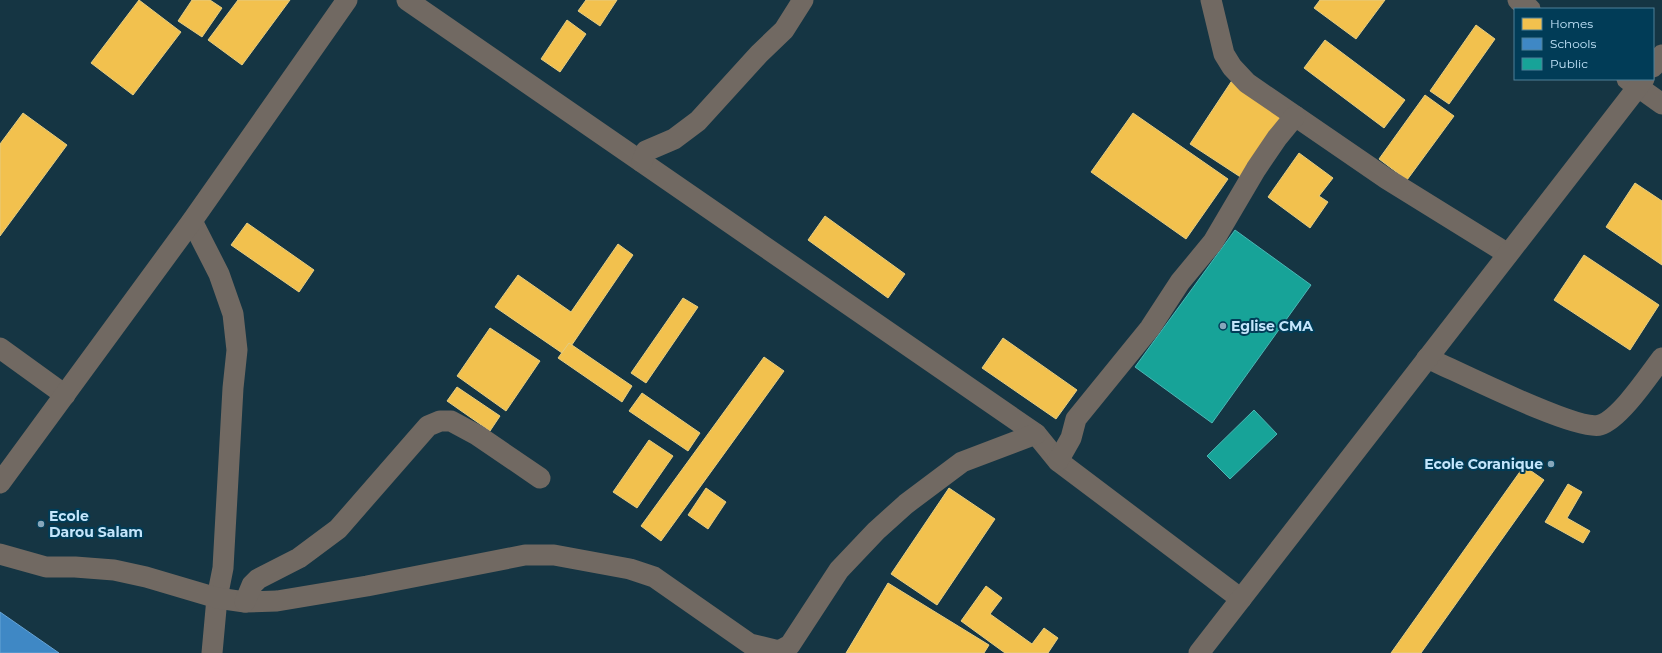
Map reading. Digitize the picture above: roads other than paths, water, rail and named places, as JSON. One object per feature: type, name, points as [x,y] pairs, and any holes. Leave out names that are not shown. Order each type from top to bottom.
[{"type":"street","points":[[0,483],[192,221],[347,0]]},
{"type":"street","points":[[407,0],[1036,434],[1058,461],[1241,599]]},
{"type":"street","points":[[642,162],[646,151],[674,139],[698,121],[759,54],[784,30],[804,0]]},
{"type":"street","points":[[1211,0],[1224,54],[1232,67],[1247,83],[1387,178],[1508,254]]},
{"type":"street","points":[[1518,0],[1529,8]]},
{"type":"street","points":[[1654,66],[1662,55]]},
{"type":"street","points":[[1199,653],[1508,254],[1636,82],[1662,104]]},
{"type":"street","points":[[1058,461],[1071,438],[1076,419],[1150,328],[1180,282],[1212,242],[1256,169],[1277,138],[1296,116]]},
{"type":"street","points":[[192,221],[222,281],[233,314],[238,350],[233,388],[222,568],[217,598],[212,653]]},
{"type":"street","points":[[0,348],[65,395]]},
{"type":"street","points":[[1428,358],[1548,413],[1589,425],[1600,425],[1613,418],[1641,386],[1662,358]]},
{"type":"street","points":[[245,602],[247,592],[258,579],[299,558],[338,529],[428,426],[440,421],[452,421],[478,435],[540,478]]},
{"type":"street","points":[[0,554],[46,567],[75,567],[114,570],[146,577],[217,598],[245,602],[276,601],[367,586],[525,555],[554,555],[630,569],[654,577],[750,644],[779,651],[790,645],[839,570],[876,531],[906,504],[962,462],[1036,434]]},
{"type":"place","name":"Eglise CMA","points":[[1223,326]]},
{"type":"place","name":"Ecole Coranique","points":[[1551,464]]},
{"type":"place","name":"Ecole Darou Salam","points":[[41,524]]}]
